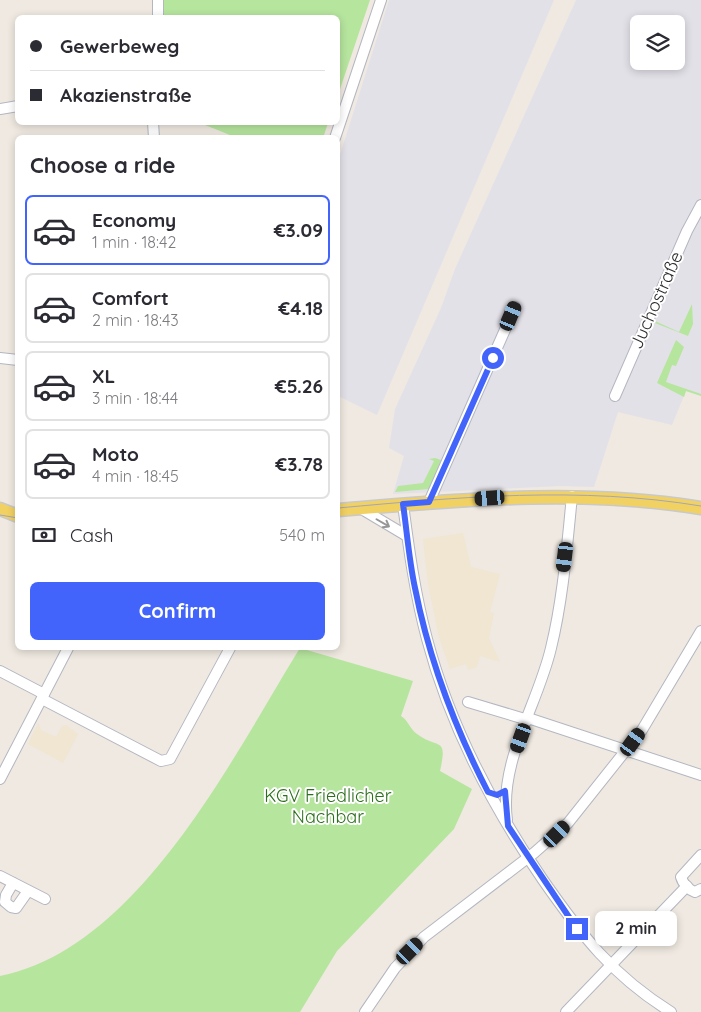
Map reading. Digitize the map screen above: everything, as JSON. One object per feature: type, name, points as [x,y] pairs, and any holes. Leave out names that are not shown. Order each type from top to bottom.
[{"type":"main road","points":[[340,510],[521,496],[572,496],[649,500],[701,508]]},
{"type":"main road","points":[[0,509],[15,515]]},
{"type":"main road","points":[[0,518],[15,516]]},
{"type":"street","points":[[158,0],[158,15]]},
{"type":"street","points":[[340,123],[381,0]]},
{"type":"street","points":[[0,109],[15,106]]},
{"type":"street","name":"Juchostraße","points":[[615,396],[687,231],[701,205]]},
{"type":"street","points":[[429,502],[515,307]]},
{"type":"street","points":[[0,358],[15,360]]},
{"type":"street","points":[[508,826],[505,791],[510,768],[531,720],[554,636],[572,496]]},
{"type":"street","points":[[403,504],[415,587],[426,638],[455,722],[488,792],[528,858],[577,929],[610,966],[633,985],[672,1012]]},
{"type":"street","points":[[360,508],[407,536]]},
{"type":"street","points":[[365,1012],[395,968],[424,937],[452,913],[528,858],[568,823],[650,718],[701,631]]},
{"type":"street","points":[[0,779],[67,650]]},
{"type":"street","points":[[0,671],[43,697],[160,760],[170,759],[229,650]]},
{"type":"street","points":[[468,702],[701,774]]},
{"type":"street","points":[[488,792],[497,795],[505,791]]},
{"type":"street","points":[[701,854],[682,874],[682,882],[687,886],[695,892],[701,889]]},
{"type":"street","points":[[0,876],[45,899]]},
{"type":"street","points":[[13,883],[6,895],[5,902],[11,907],[16,908],[28,891]]},
{"type":"street","points":[[566,1012],[687,886]]},
{"type":"shaded area","points":[[389,0],[554,0],[377,415],[340,397],[340,155]]},
{"type":"shaded area","points":[[576,0],[701,0],[701,396],[686,391],[672,425],[618,412],[594,487],[560,486],[393,494],[404,456],[389,448],[395,409],[441,308],[455,269]]},
{"type":"shaded area","points":[[463,533],[471,567],[500,574],[490,612],[494,613],[489,638],[500,662],[480,656],[477,667],[468,670],[466,664],[450,669],[439,637],[428,584],[423,539]]},
{"type":"shaded area","points":[[38,723],[41,730],[56,737],[62,726],[66,725],[78,734],[63,763],[28,744]]},
{"type":"green space","points":[[164,0],[370,0],[340,89],[340,15],[163,15]]},
{"type":"green space","points":[[205,125],[327,125],[324,135],[230,135]]},
{"type":"green space","points":[[692,304],[693,324],[688,336],[655,323],[655,321],[679,332]]},
{"type":"green space","points":[[676,340],[684,347],[676,366],[672,365],[666,382],[701,394],[701,396],[686,391],[684,397],[657,383]]},
{"type":"green space","points":[[429,459],[441,460],[429,489],[395,492],[398,486],[423,483],[434,461]]},
{"type":"green space","name":"KGV Friedlicher Nachbar","points":[[299,650],[307,650],[413,681],[401,716],[417,734],[442,748],[440,771],[472,789],[454,829],[337,951],[300,1012],[0,1012],[0,976],[50,959],[96,929],[138,889],[176,843],[212,793]]},
{"type":"tram line","points":[[340,508],[520,495],[610,496],[701,506]]},
{"type":"tram line","points":[[0,515],[15,518]]},
{"type":"route","points":[[493,358],[429,502],[403,504],[408,548],[426,638],[455,722],[488,792],[497,795],[505,791],[508,826],[577,929]]}]
